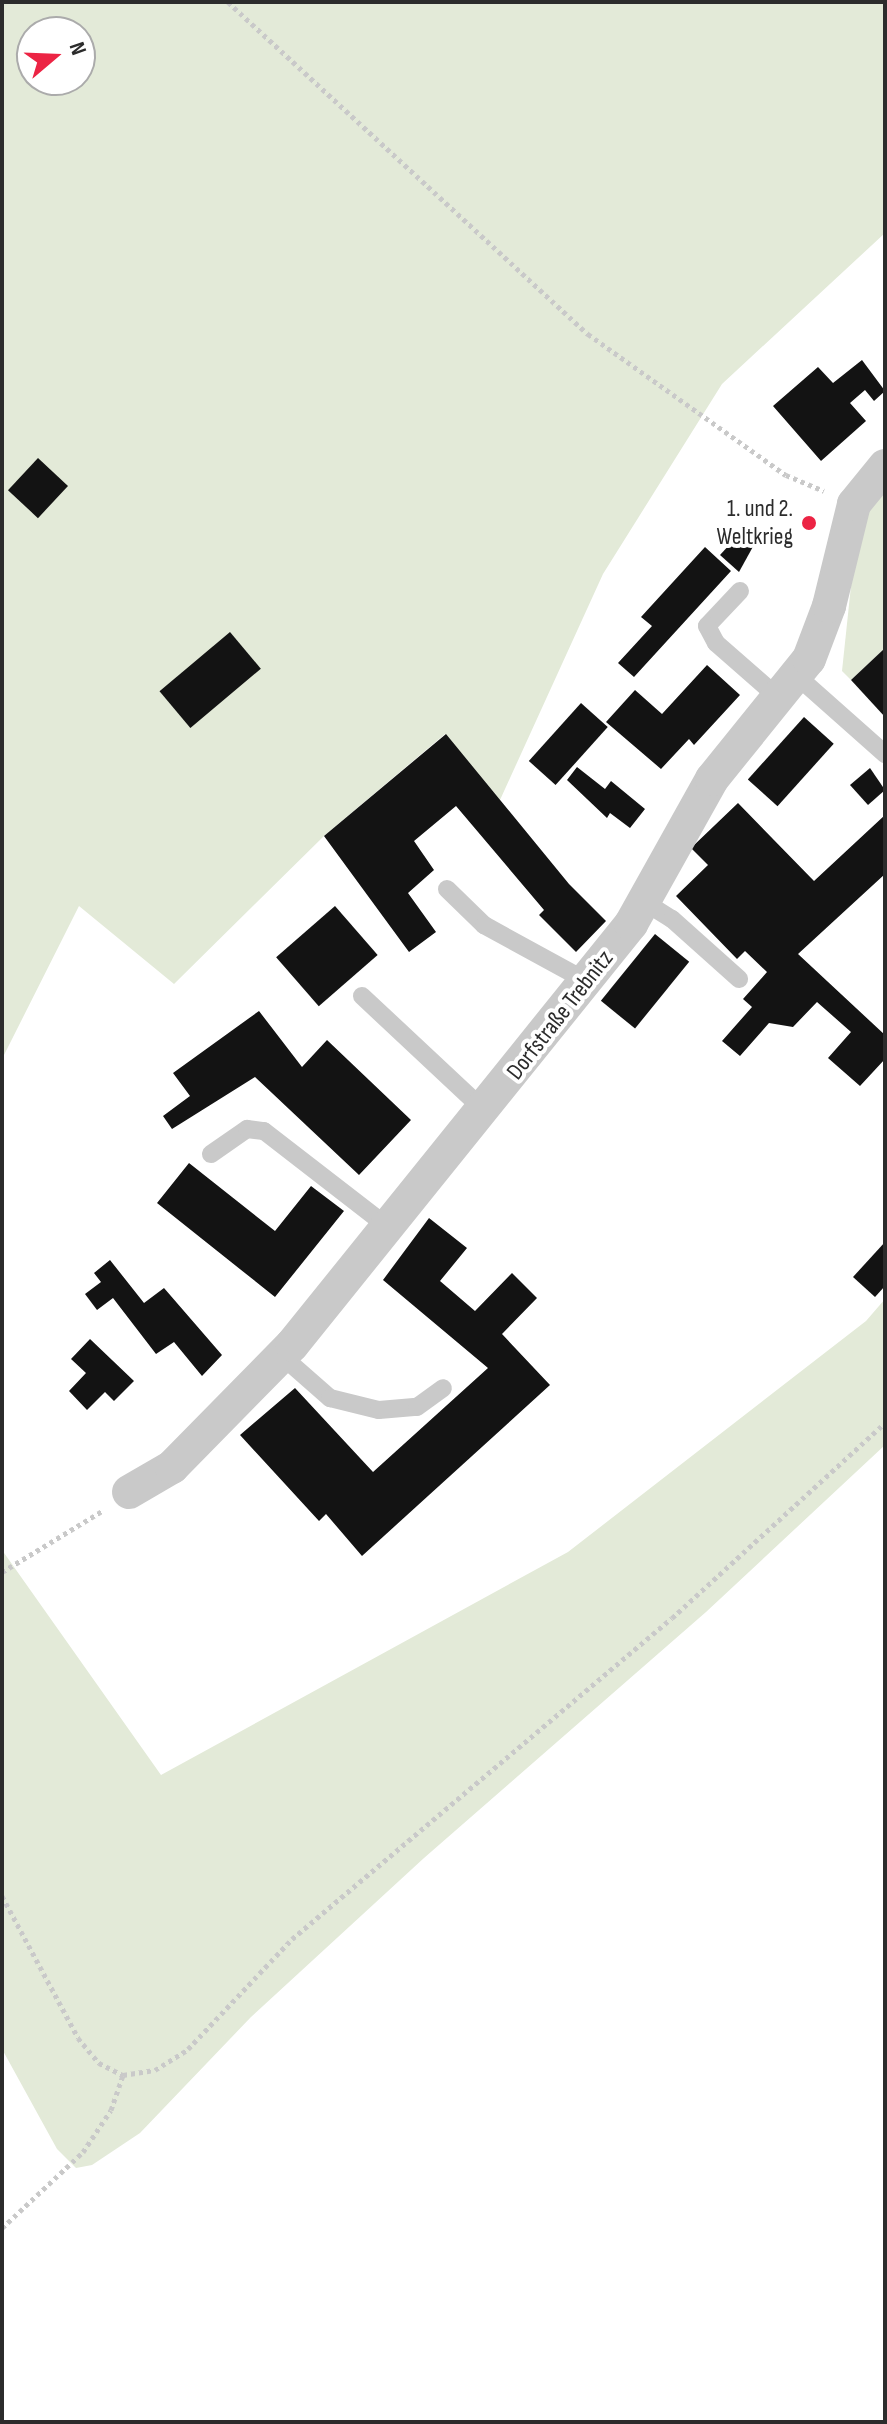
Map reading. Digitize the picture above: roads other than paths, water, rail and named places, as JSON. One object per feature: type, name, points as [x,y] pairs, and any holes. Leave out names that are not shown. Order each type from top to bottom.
[{"type":"street","name":"Dorfstraße Trebnitz","points":[[129,1492],[172,1467],[282,1356],[588,982],[643,901],[712,779],[809,659],[829,606],[854,504],[885,466]]},
{"type":"lane","points":[[740,591],[707,626],[716,643],[885,754]]},
{"type":"lane","points":[[447,889],[484,925],[588,982]]},
{"type":"lane","points":[[643,901],[672,919],[739,979]]},
{"type":"lane","points":[[362,996],[484,1110]]},
{"type":"lane","points":[[211,1154],[247,1129],[264,1131],[388,1227]]},
{"type":"lane","points":[[282,1356],[330,1398],[379,1410],[417,1407],[443,1388]]},
{"type":"place","name":"1. und 2. Weltkrieg","points":[[809,523]]}]
